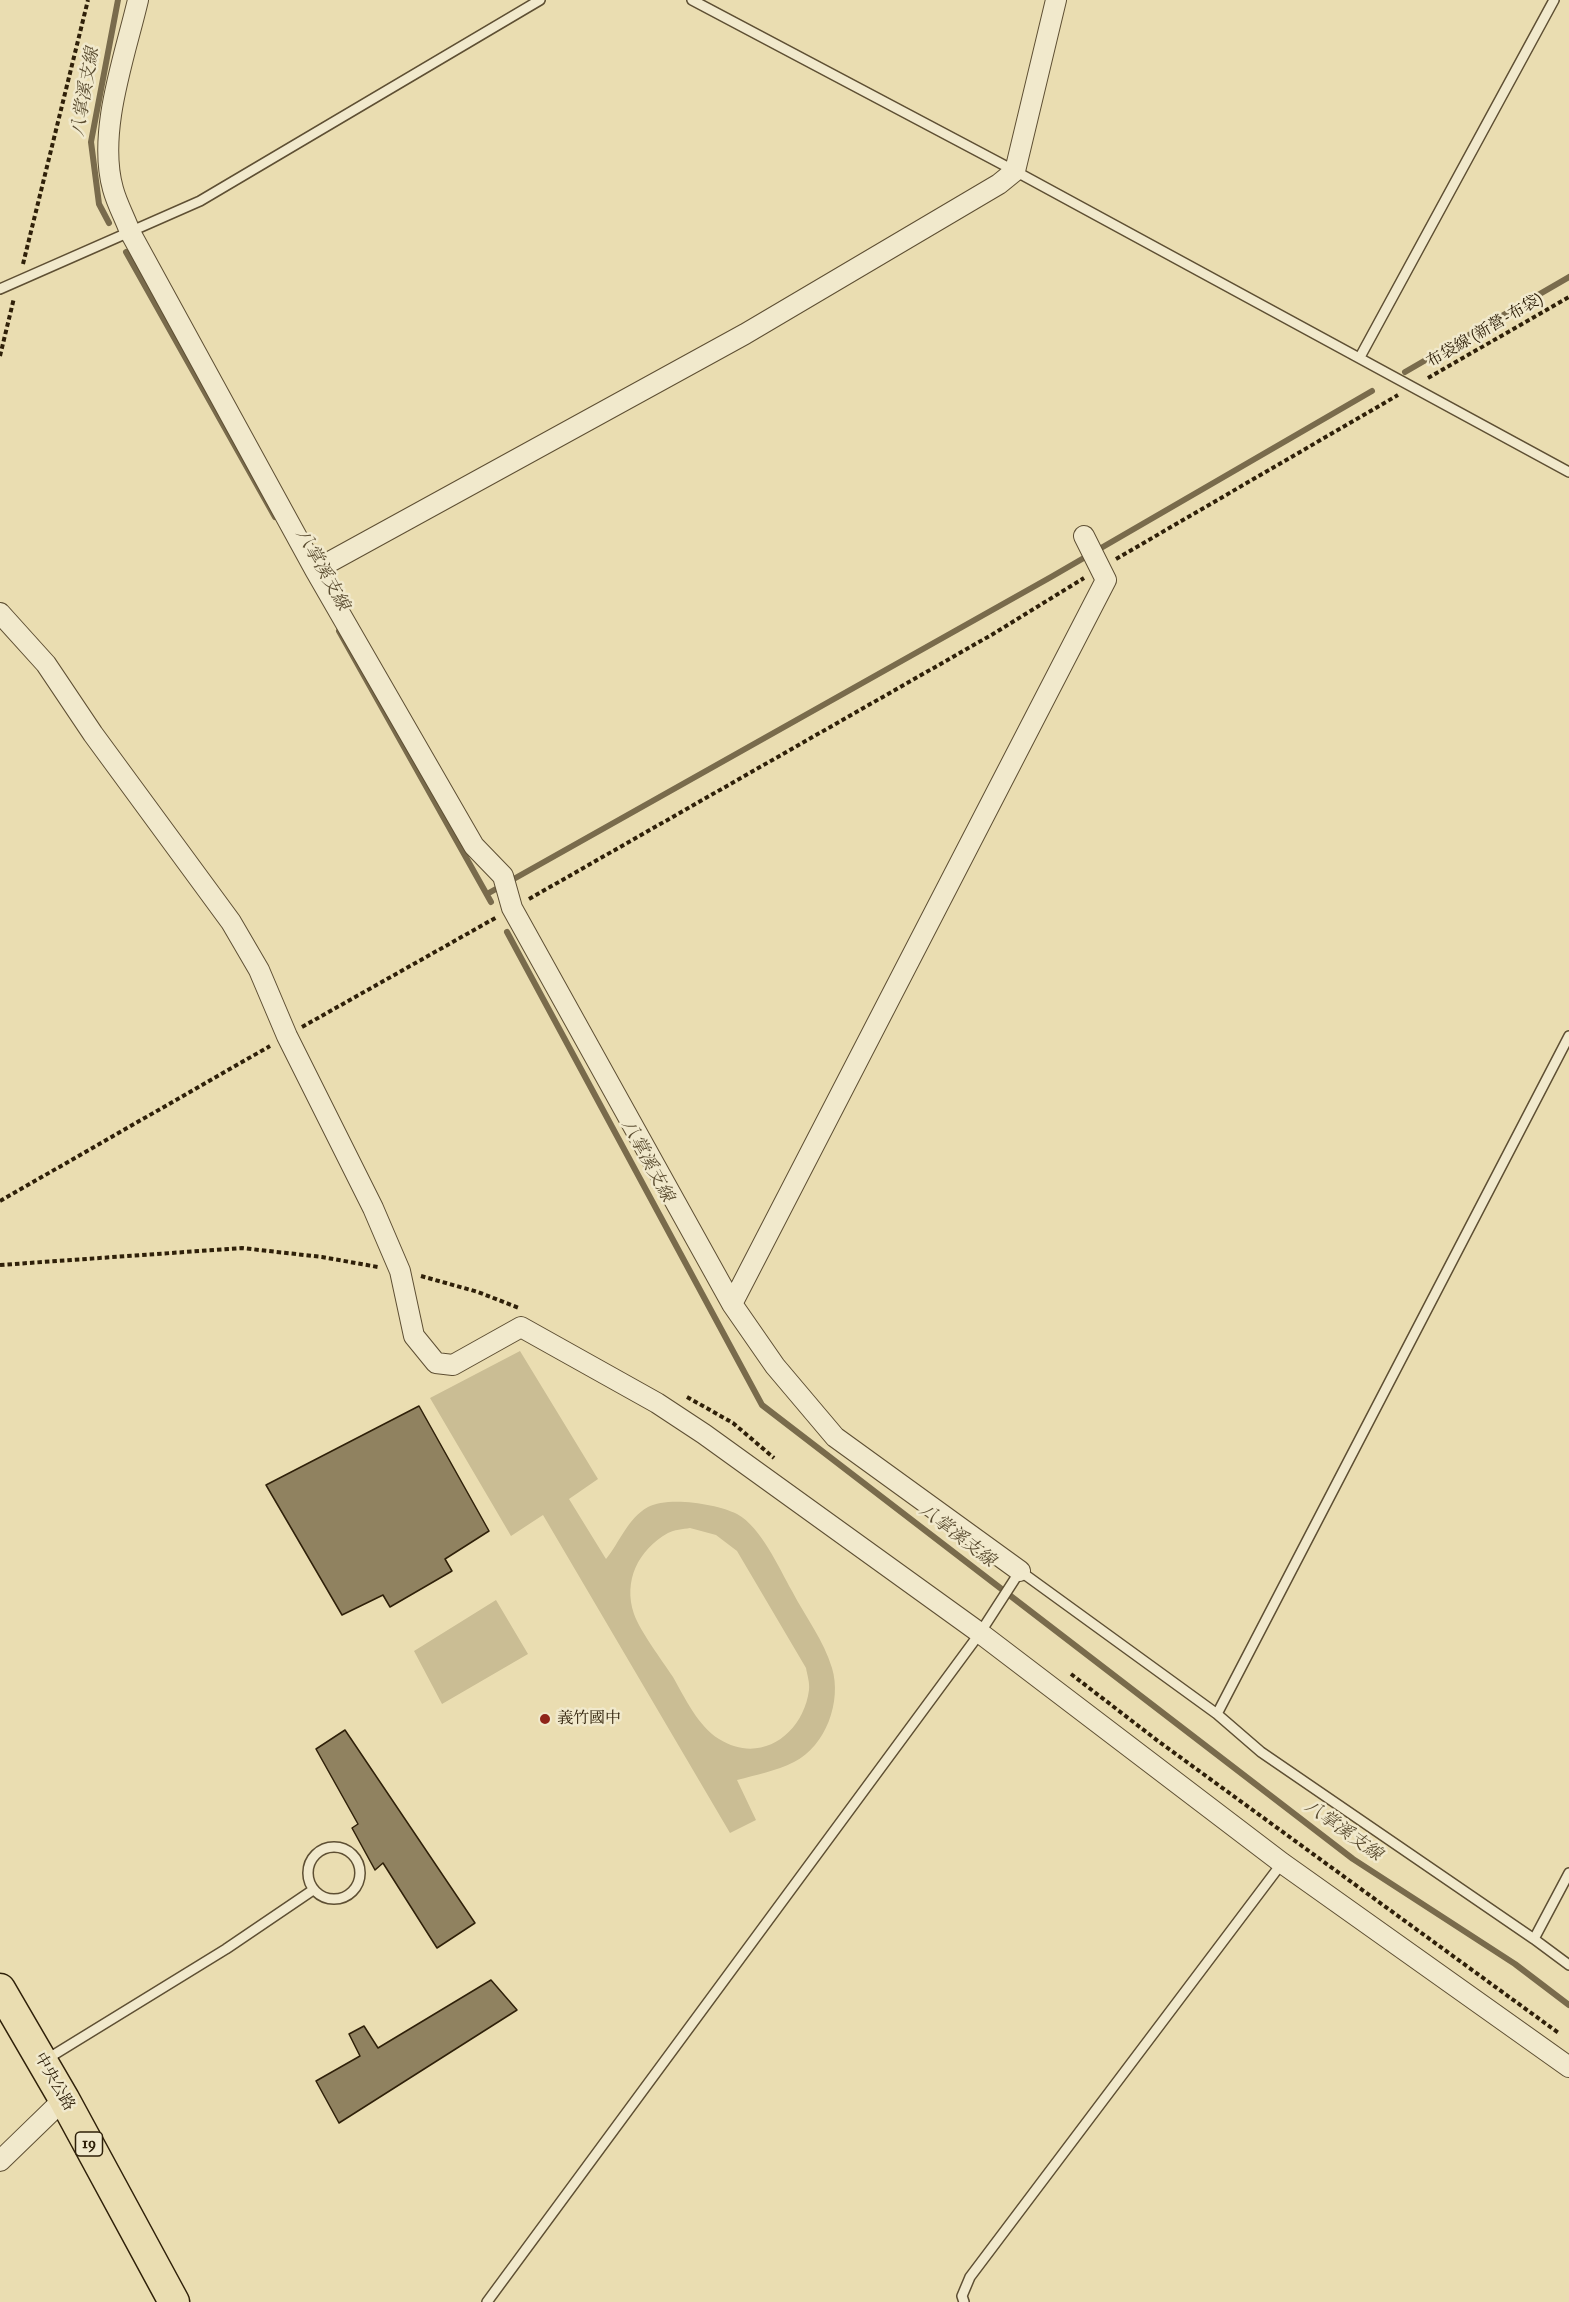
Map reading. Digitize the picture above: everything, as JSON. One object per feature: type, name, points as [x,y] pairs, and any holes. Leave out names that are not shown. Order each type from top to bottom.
[{"type":"main road","name":"中央公路","points":[[0,1989],[64,2099],[174,2302]]},
{"type":"street","points":[[138,0],[110,118],[108,155],[113,189],[130,232],[315,570],[474,846],[503,876],[510,904],[732,1304],[775,1366],[835,1437],[1016,1577]]},
{"type":"street","points":[[315,570],[745,334],[999,184],[1014,171],[1056,0]]},
{"type":"street","points":[[732,1304],[1106,580],[1093,552]]},
{"type":"street","points":[[0,613],[46,664],[93,734],[231,922],[259,970],[286,1036],[374,1208],[400,1271],[414,1336],[436,1363],[453,1365],[521,1327],[657,1402],[980,1633],[1282,1863],[1569,2067]]},
{"type":"street","points":[[0,2160],[64,2099]]},
{"type":"lane","points":[[0,290],[200,201],[540,0]]},
{"type":"lane","points":[[692,0],[1360,357],[1569,472]]},
{"type":"lane","points":[[1360,357],[1554,0]]},
{"type":"lane","points":[[1216,1714],[1569,1036]]},
{"type":"lane","points":[[487,2302],[980,1633],[1016,1577],[1216,1714],[1262,1752],[1569,1965]]},
{"type":"lane","points":[[336,1846],[351,1853],[360,1869],[357,1886],[351,1892],[344,1897],[327,1899],[313,1890],[307,1874],[313,1857],[319,1851],[336,1846]]},
{"type":"lane","points":[[964,2302],[962,2296],[970,2277],[1282,1863]]},
{"type":"lane","points":[[1534,1939],[1569,1873]]},
{"type":"lane","points":[[42,2061],[226,1949],[313,1890]]},
{"type":"path","points":[[0,356],[88,0]]},
{"type":"path","name":"布袋線 (新營-布袋)","points":[[0,1201],[510,904],[993,634],[1093,552],[1412,387],[1569,297]]},
{"type":"path","points":[[0,1265],[242,1248],[322,1257],[400,1271],[478,1292],[522,1309]]},
{"type":"path","points":[[683,1395],[733,1423],[777,1460]]},
{"type":"path","points":[[1069,1673],[1158,1741],[1569,2040]]},
{"type":"shaded area","points":[[520,1351],[598,1479],[569,1499],[606,1559],[629,1524],[641,1512],[648,1507],[668,1502],[706,1504],[729,1510],[746,1520],[762,1538],[824,1648],[832,1668],[835,1694],[833,1708],[823,1734],[805,1755],[780,1768],[737,1780],[756,1820],[730,1833],[543,1515],[511,1536],[430,1398]],"holes":[[[690,1528],[716,1535],[737,1551],[806,1668],[809,1690],[798,1720],[789,1732],[764,1747],[750,1749],[734,1746],[719,1739],[705,1727],[652,1646],[634,1614],[631,1602],[630,1590],[636,1568],[641,1557],[657,1540],[670,1532]]]},
{"type":"shaded area","points":[[496,1600],[528,1654],[442,1704],[414,1651]]},
{"type":"building","points":[[419,1406],[489,1531],[445,1559],[452,1571],[390,1607],[383,1595],[342,1615],[266,1485]]},
{"type":"building","points":[[345,1730],[475,1923],[437,1948],[383,1863],[375,1870],[352,1828],[358,1824],[316,1749]]},
{"type":"building","points":[[491,1980],[517,2010],[339,2123],[316,2081],[360,2056],[349,2034],[364,2026],[378,2048]]},
{"type":"waterway","name":"八掌溪支線","points":[[109,223],[99,204],[91,142],[118,0]]},
{"type":"waterway","name":"八掌溪支線","points":[[126,252],[275,517]]},
{"type":"waterway","points":[[1405,372],[1569,277]]},
{"type":"waterway","points":[[487,894],[1051,577],[1372,391]]},
{"type":"waterway","name":"八掌溪支線","points":[[339,631],[491,902]]},
{"type":"waterway","name":"八掌溪支線","points":[[507,932],[762,1405],[1353,1859],[1515,1964],[1569,2005]]},
{"type":"place","name":"義竹國中","points":[[545,1719]]}]
